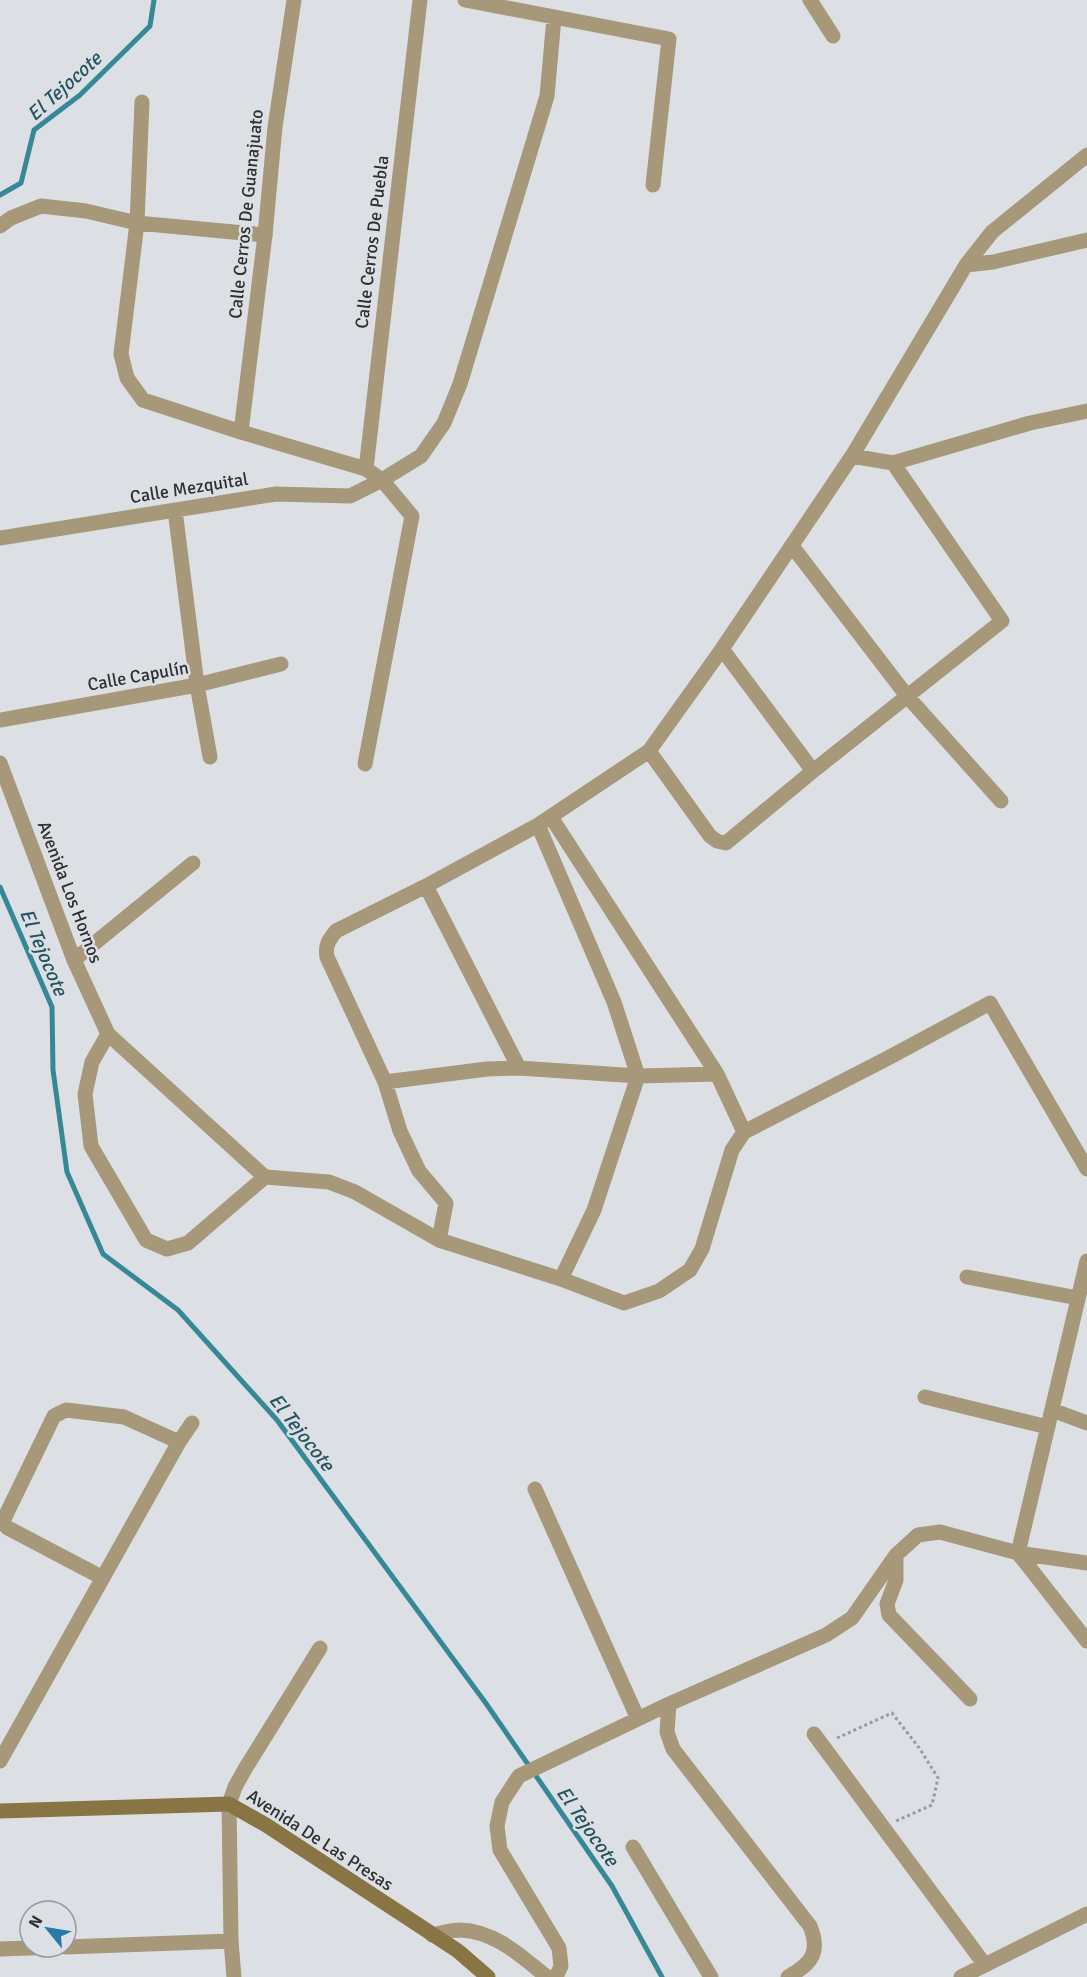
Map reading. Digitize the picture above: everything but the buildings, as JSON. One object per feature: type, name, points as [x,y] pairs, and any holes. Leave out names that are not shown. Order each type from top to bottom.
[{"type":"main road","name":"Avenida De Las Presas","points":[[0,1810],[229,1804],[266,1825],[458,1951],[489,1977]]},
{"type":"street","name":"Calle Cerros De Guanajuato","points":[[241,432],[265,235],[274,127],[294,0]]},
{"type":"street","name":"Calle Cerros De Puebla","points":[[366,469],[420,0]]},
{"type":"street","points":[[465,0],[669,39],[653,185]]},
{"type":"street","points":[[810,0],[833,36]]},
{"type":"street","name":"Calle Mezquital","points":[[0,538],[276,494],[350,496],[421,456],[444,423],[460,384],[547,96],[554,18]]},
{"type":"street","points":[[142,102],[137,224],[121,354],[127,378],[143,399],[241,432],[366,469],[382,480],[412,516],[365,764]]},
{"type":"street","points":[[439,1239],[446,1203],[419,1171],[400,1131],[385,1082],[327,957],[328,941],[336,931],[426,886],[544,821],[649,751],[722,649],[852,456],[966,265],[992,232],[1087,155]]},
{"type":"street","points":[[0,226],[11,218],[41,206],[86,211],[137,224],[265,235]]},
{"type":"street","points":[[966,265],[993,262],[1087,240]]},
{"type":"street","points":[[852,456],[892,463],[1030,423],[1087,411]]},
{"type":"street","points":[[649,751],[710,836],[726,843],[1002,621],[892,463]]},
{"type":"street","points":[[175,510],[197,685],[210,757]]},
{"type":"street","points":[[792,546],[907,696],[1001,801]]},
{"type":"street","points":[[722,649],[813,771]]},
{"type":"street","name":"Calle Capulín","points":[[0,720],[197,685],[281,663]]},
{"type":"street","name":"Avenida Los Hornos","points":[[0,764],[74,960],[108,1034]]},
{"type":"street","points":[[544,821],[717,1074],[744,1132]]},
{"type":"street","points":[[544,821],[614,1002],[638,1076],[594,1210],[561,1279]]},
{"type":"street","points":[[74,960],[192,863]]},
{"type":"street","points":[[426,886],[519,1068]]},
{"type":"street","points":[[265,1177],[188,1243],[167,1249],[146,1240],[91,1146],[85,1094],[92,1062],[108,1034],[265,1177],[329,1182],[355,1192],[439,1239],[561,1279],[624,1303],[659,1291],[690,1270],[702,1249],[732,1150],[744,1132],[990,1003],[1087,1169]]},
{"type":"street","points":[[385,1082],[487,1069],[519,1068],[638,1076],[717,1074]]},
{"type":"street","points":[[1018,1553],[1087,1261]]},
{"type":"street","points":[[967,1277],[1078,1298]]},
{"type":"street","points":[[925,1397],[1048,1427]]},
{"type":"street","points":[[103,1578],[2,1523],[54,1416],[66,1410],[124,1417],[179,1442]]},
{"type":"street","points":[[1052,1410],[1087,1423]]},
{"type":"street","points":[[0,1761],[179,1442],[192,1423]]},
{"type":"street","points":[[535,1488],[638,1719]]},
{"type":"street","points":[[556,1977],[561,1966],[559,1948],[500,1850],[497,1826],[502,1802],[521,1775],[669,1704],[826,1635],[852,1618],[896,1555],[918,1535],[940,1532],[1018,1553],[1087,1563]]},
{"type":"street","points":[[1018,1553],[1087,1641]]},
{"type":"street","points":[[896,1555],[896,1580],[887,1604],[889,1615],[970,1699]]},
{"type":"street","points":[[236,1976],[231,1941],[229,1804],[244,1770],[320,1648]]},
{"type":"street","points":[[669,1704],[667,1732],[673,1749],[810,1926],[815,1939],[815,1951],[809,1962],[788,1977]]},
{"type":"street","points":[[818,1739],[986,1965]]},
{"type":"street","points":[[633,1848],[711,1977]]},
{"type":"street","points":[[961,1977],[1087,1914]]},
{"type":"street","points":[[432,1935],[459,1930],[484,1934],[508,1945],[547,1977]]},
{"type":"street","points":[[78,1947],[231,1941]]},
{"type":"street","points":[[0,1949],[18,1948]]},
{"type":"path","points":[[818,1739],[892,1713],[920,1749],[938,1778],[932,1805],[882,1828]]},
{"type":"waterway","name":"El Tejocote","points":[[0,195],[21,183],[34,130],[80,95],[150,26],[154,0]]},
{"type":"waterway","name":"El Tejocote","points":[[0,887],[52,1007],[53,1070],[67,1172],[103,1254],[178,1310],[277,1420],[485,1702],[612,1886],[662,1977]]}]
